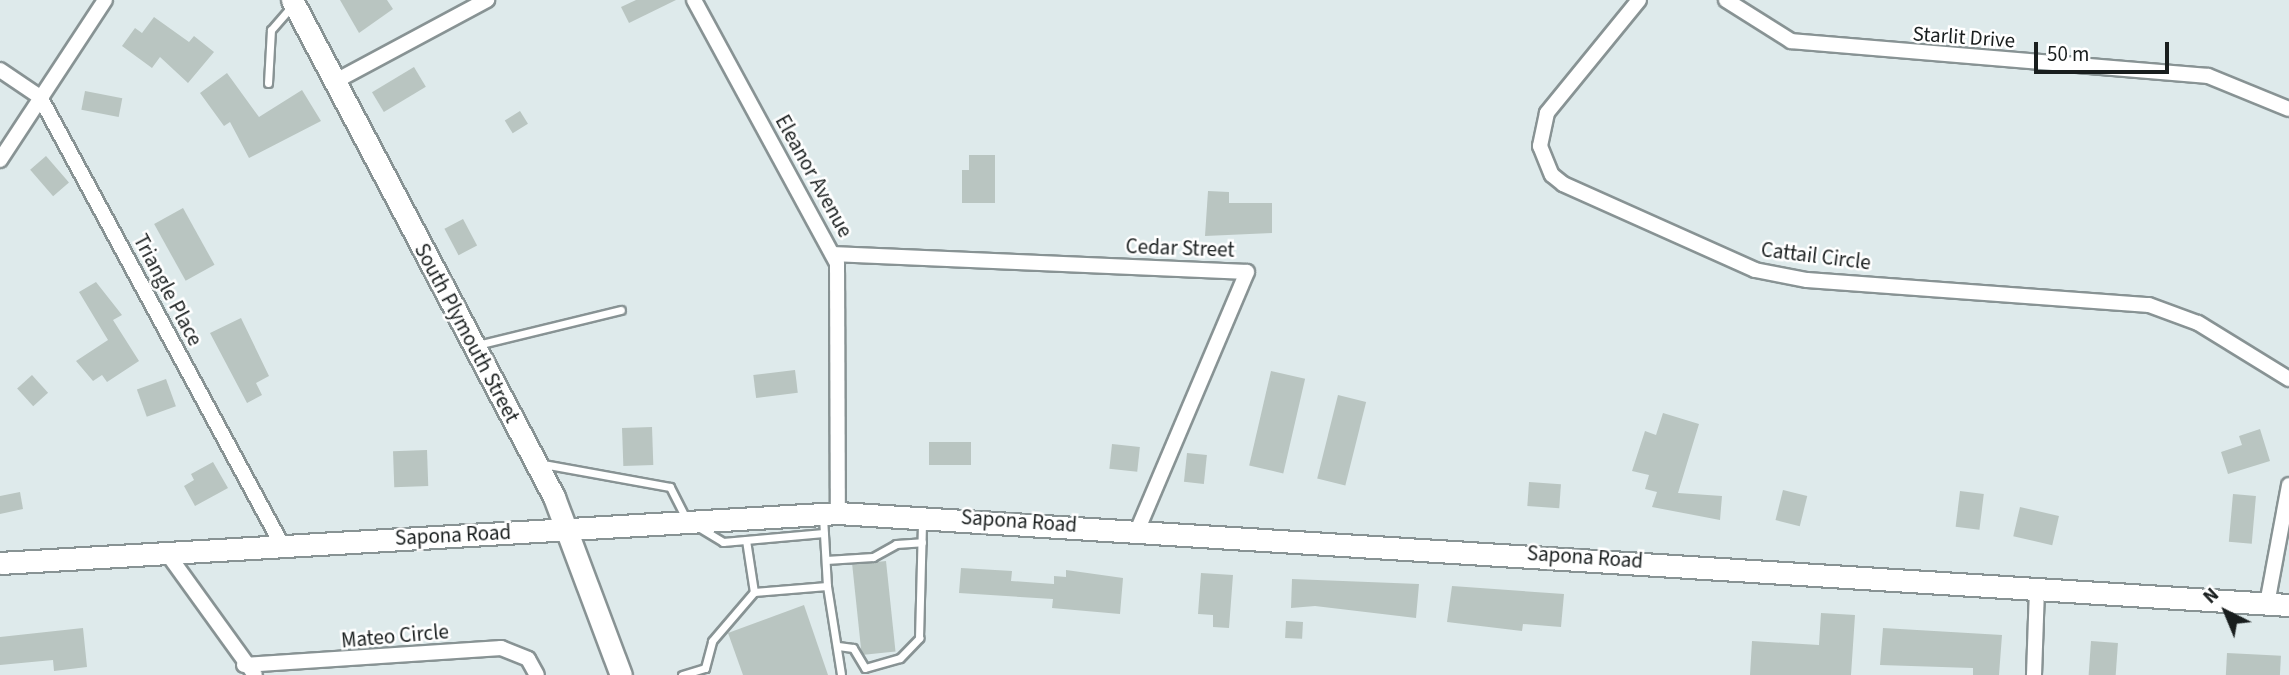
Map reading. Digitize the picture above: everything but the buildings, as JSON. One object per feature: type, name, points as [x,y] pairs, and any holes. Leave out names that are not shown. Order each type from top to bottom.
[{"type":"street","points":[[0,160],[104,0]]},
{"type":"street","points":[[334,82],[487,0]]},
{"type":"street","name":"Eleanor Avenue","points":[[694,0],[837,263],[829,520]]},
{"type":"street","name":"Cattail Circle","points":[[1639,0],[1546,113],[1540,146],[1548,168],[1563,184],[1755,270],[1807,280],[2149,305],[2198,323],[2289,379]]},
{"type":"street","name":"Starlit Drive","points":[[1726,0],[1791,41],[2189,73],[2228,81],[2289,109]]},
{"type":"street","name":"South Plymouth Street","points":[[294,2],[567,528],[621,675]]},
{"type":"street","name":"Triangle Place","points":[[0,70],[40,97],[282,545]]},
{"type":"street","name":"Cedar Street","points":[[833,254],[1247,272],[1138,529]]},
{"type":"street","points":[[2267,604],[2289,485]]},
{"type":"street","name":"Sapona Road","points":[[0,563],[686,520],[829,520],[922,516],[2289,606]]},
{"type":"street","name":"Mateo Circle","points":[[167,553],[250,670],[501,648],[528,659],[537,675]]},
{"type":"street","points":[[2034,675],[2037,589]]},
{"type":"lane","points":[[268,83],[271,30],[294,2]]},
{"type":"lane","points":[[473,345],[621,310]]},
{"type":"lane","points":[[535,463],[670,487],[686,520],[723,542],[746,540],[829,520],[827,586],[841,674]]},
{"type":"lane","points":[[838,646],[853,648],[866,668],[900,658],[919,639],[922,516]]},
{"type":"lane","points":[[746,540],[754,592]]},
{"type":"lane","points":[[826,560],[873,557],[896,544],[922,542]]},
{"type":"lane","points":[[682,675],[705,668],[712,641],[754,592],[827,586]]}]
